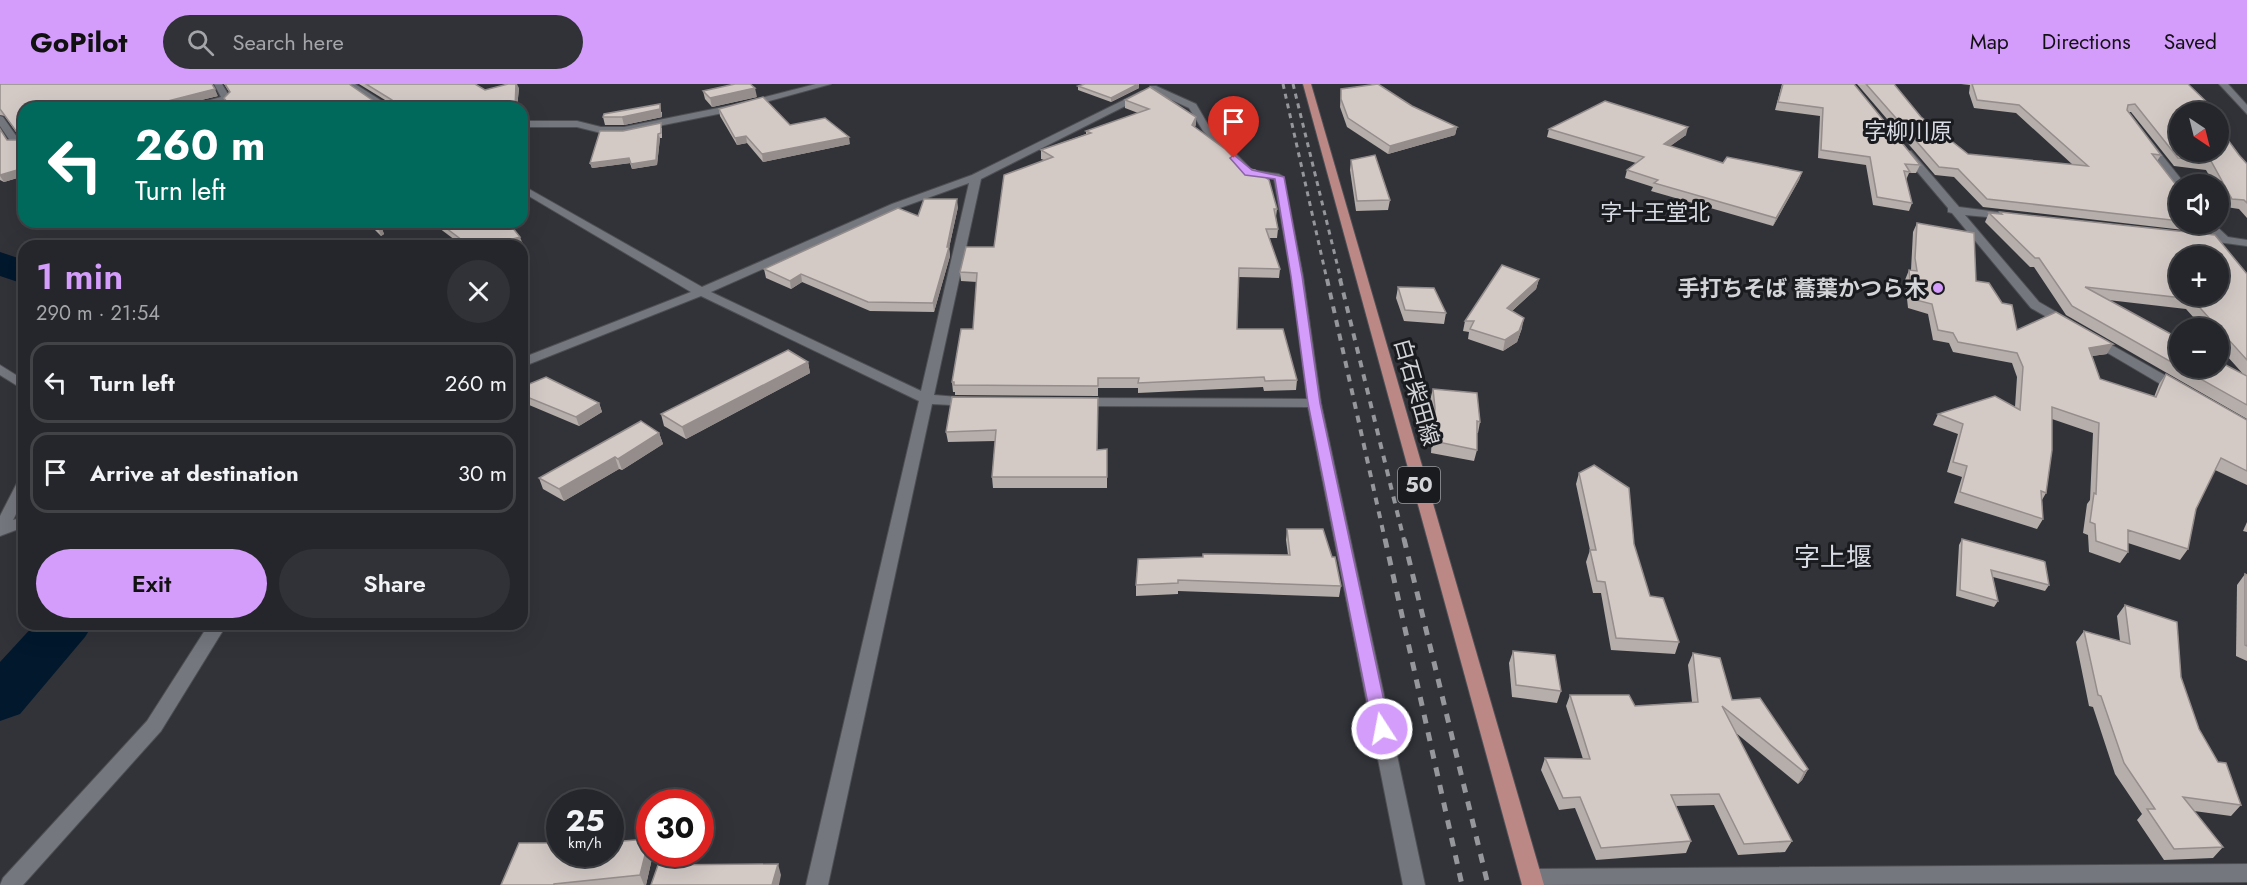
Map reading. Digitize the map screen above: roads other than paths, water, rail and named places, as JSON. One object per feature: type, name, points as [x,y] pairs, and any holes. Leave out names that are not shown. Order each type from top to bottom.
[{"type":"main road","name":"白石柴田線","points":[[1307,84],[1532,881]]},
{"type":"street","points":[[212,102],[226,99],[218,84]]},
{"type":"street","points":[[349,84],[378,102]]},
{"type":"street","points":[[528,124],[577,124],[601,130],[624,130],[733,108],[827,84]]},
{"type":"street","points":[[2223,84],[2247,111]]},
{"type":"street","points":[[528,361],[701,292],[896,206],[976,177],[1155,86],[1193,106],[1206,129],[1249,173],[1279,177],[1297,276],[1314,403],[1414,885]]},
{"type":"street","points":[[0,119],[18,143]]},
{"type":"street","points":[[2140,134],[2171,174]]},
{"type":"street","points":[[1900,145],[1952,210],[2035,305],[2186,393]]},
{"type":"street","points":[[817,885],[976,177]]},
{"type":"street","points":[[528,191],[701,292],[926,399],[987,402]]},
{"type":"street","points":[[1952,210],[2021,217]]},
{"type":"street","points":[[2218,234],[2224,240]]},
{"type":"street","points":[[2191,236],[2247,243]]},
{"type":"street","points":[[0,369],[18,382]]},
{"type":"street","points":[[1058,402],[1314,403]]},
{"type":"street","points":[[1,529],[18,495]]},
{"type":"street","points":[[1,529],[18,524]]},
{"type":"street","points":[[10,885],[154,726],[214,630]]},
{"type":"street","points":[[1532,881],[2247,873]]},
{"type":"waterway","points":[[0,263],[18,270]]},
{"type":"waterway","points":[[0,699],[61,630]]},
{"type":"railway","points":[[1283,84],[1327,280]]},
{"type":"railway","points":[[1293,84],[1341,280]]},
{"type":"railway","points":[[1327,279],[1385,540]]},
{"type":"railway","points":[[1340,279],[1404,540]]},
{"type":"railway","points":[[1385,539],[1462,885]]},
{"type":"railway","points":[[1404,539],[1488,885]]},
{"type":"place","name":"手打ちそば 蕎葉かつら木","points":[[1938,288]]},
{"type":"district","name":"字柳川原","points":[[1908,131]]},
{"type":"district","name":"字十王堂北","points":[[1655,212]]},
{"type":"district","name":"字上堰","points":[[1833,557]]}]
